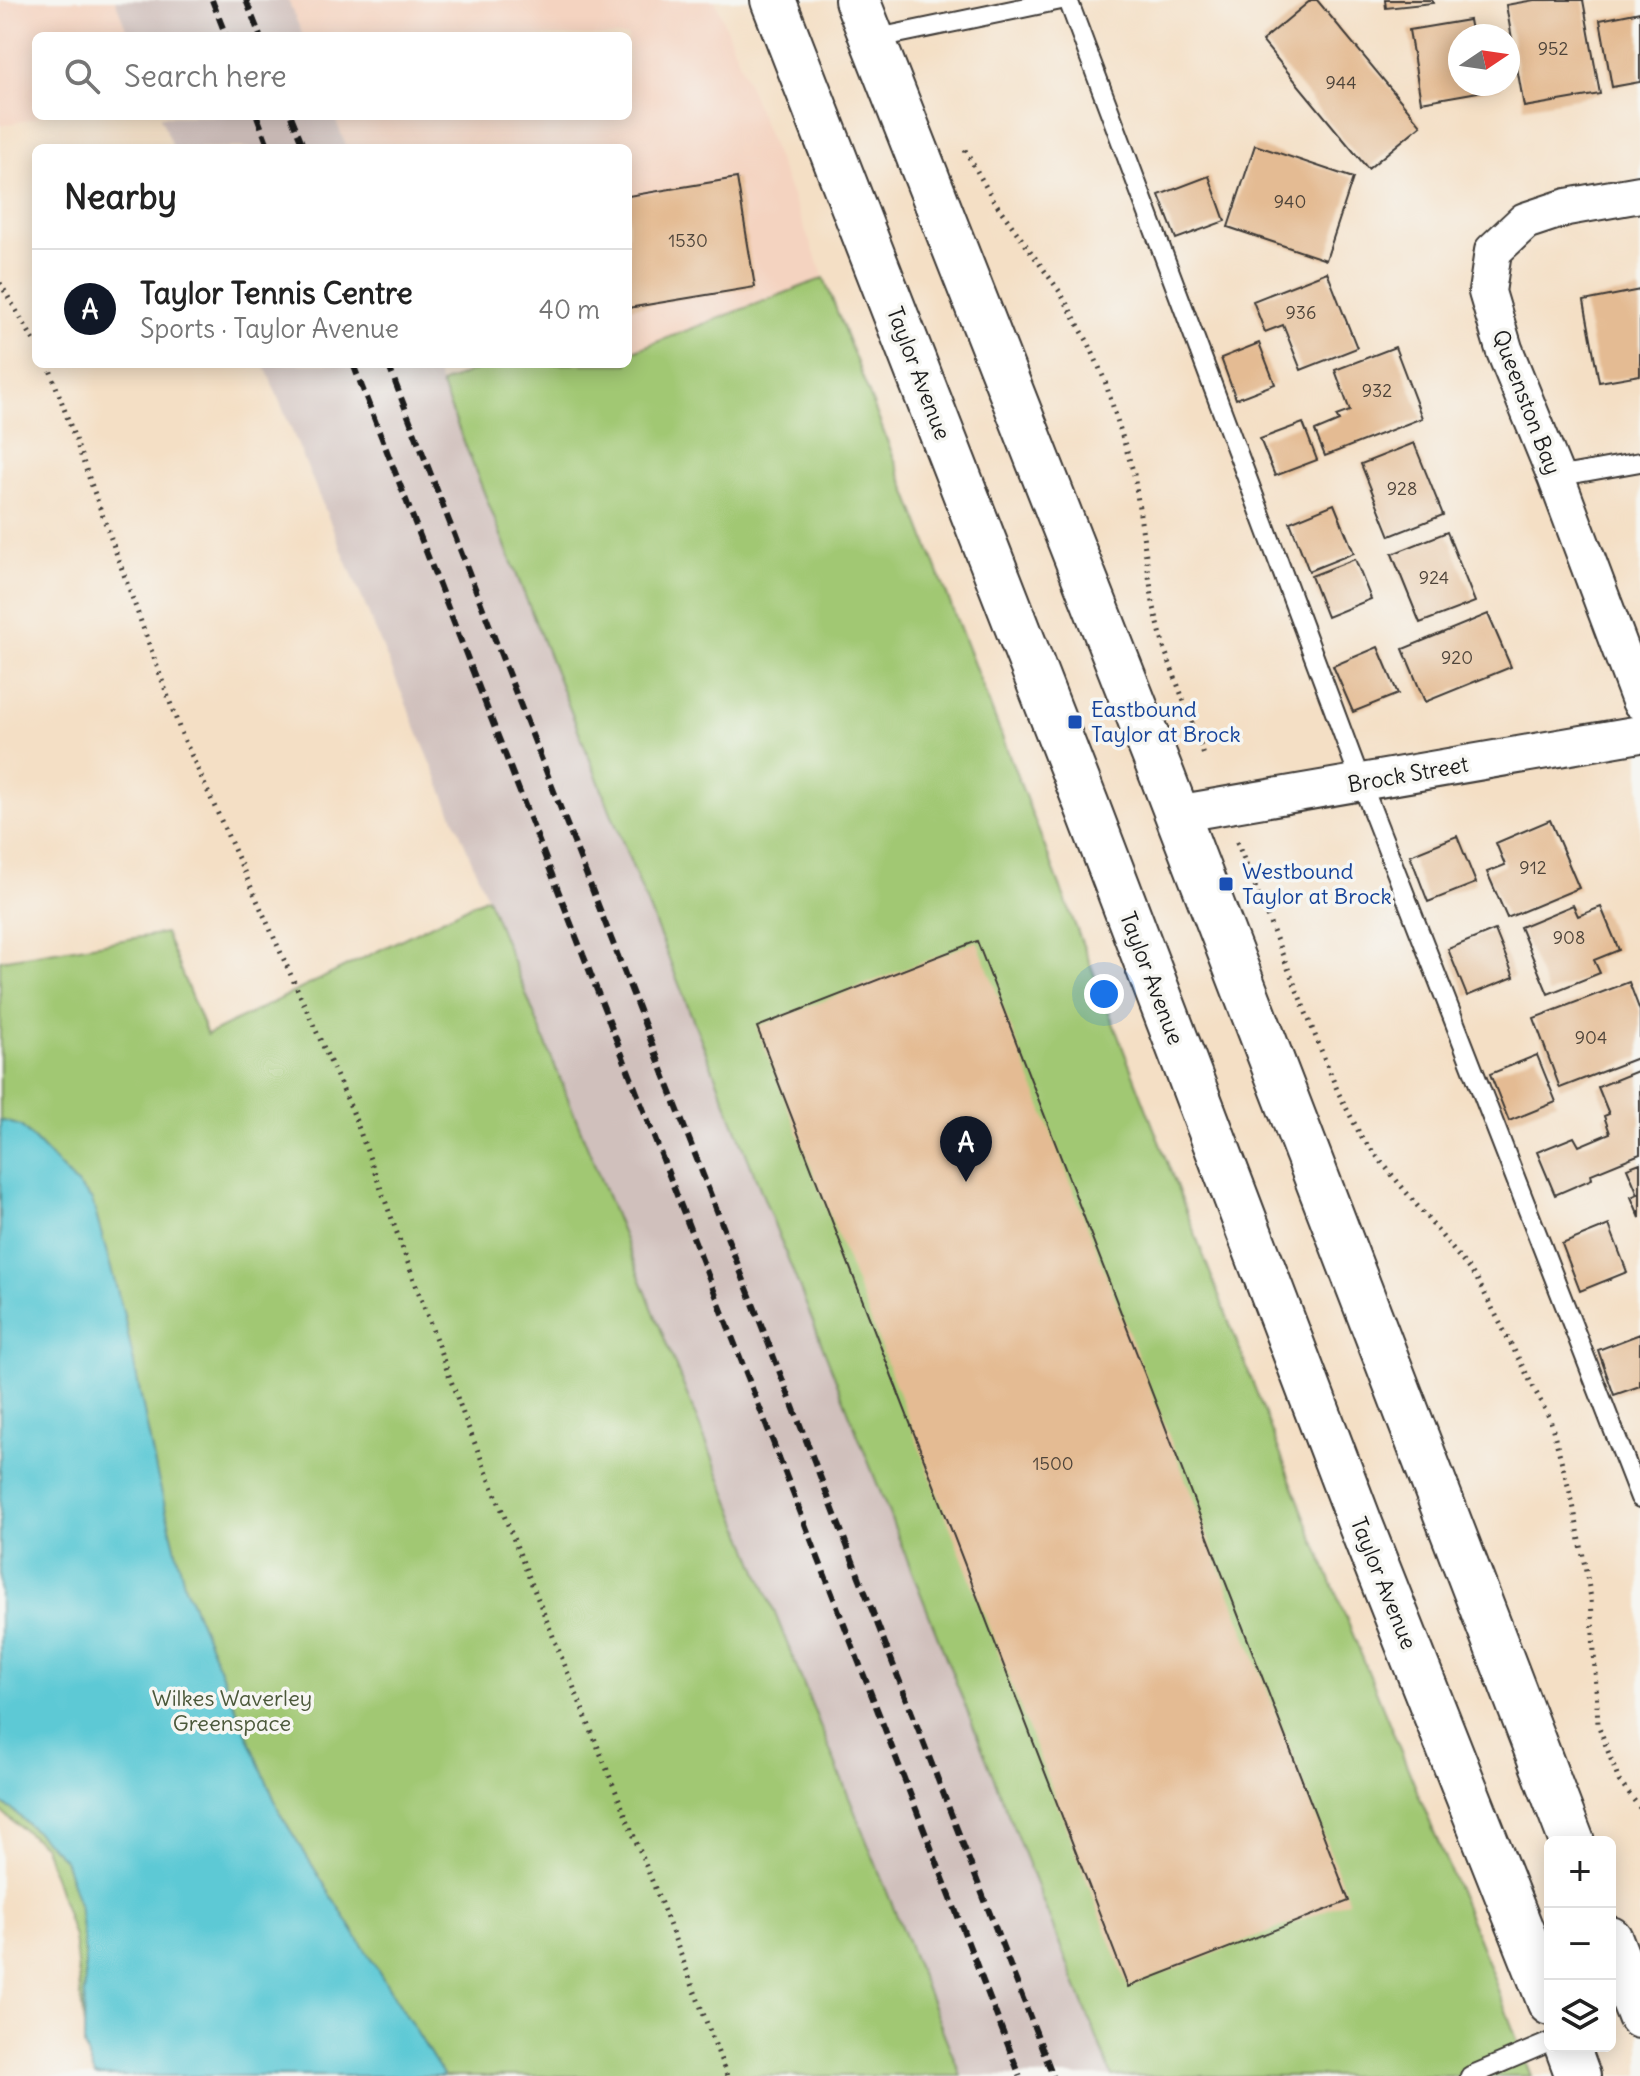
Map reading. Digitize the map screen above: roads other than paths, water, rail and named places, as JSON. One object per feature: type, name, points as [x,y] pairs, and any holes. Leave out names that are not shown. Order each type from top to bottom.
[{"type":"main road","name":"Taylor Avenue","points":[[773,0],[1087,806],[1361,1526],[1541,1957],[1546,1980]]},
{"type":"main road","points":[[865,20],[1176,814],[1570,1836]]},
{"type":"main road","points":[[1616,1954],[1640,2016]]},
{"type":"main road","points":[[1616,2006],[1640,2028]]},
{"type":"main road","points":[[1569,2052],[1578,2076]]},
{"type":"street","name":"Queenston Bay","points":[[1640,194],[1567,207],[1525,221],[1493,251],[1487,292],[1504,349],[1640,701]]},
{"type":"street","name":"Brock Street","points":[[1176,814],[1640,734]]},
{"type":"lane","points":[[865,20],[1061,0]]},
{"type":"lane","points":[[1068,0],[1361,782],[1640,1498]]},
{"type":"lane","points":[[1556,477],[1640,462]]},
{"type":"lane","points":[[1470,2076],[1544,2045]]},
{"type":"water","points":[[0,1120],[21,1126],[92,1200],[124,1315],[156,1470],[185,1587],[281,1815],[444,2076],[95,2076],[84,2046],[85,1954],[79,1905],[64,1859],[13,1810],[0,1802]]},
{"type":"railway","points":[[212,0],[224,32]]},
{"type":"railway","points":[[246,0],[258,32]]},
{"type":"railway","points":[[258,120],[268,144]]},
{"type":"railway","points":[[293,120],[302,144]]},
{"type":"railway","points":[[355,368],[1020,2076]]},
{"type":"railway","points":[[390,368],[1053,2076]]},
{"type":"place","name":"Eastbound Taylor at Brock","points":[[1075,722]]},
{"type":"place","name":"Westbound Taylor at Brock","points":[[1226,884]]},
{"type":"place","name":"Taylor Tennis Centre","points":[[966,1182]]},
{"type":"park label","name":"Wilkes Waverley Greenspace","points":[[232,1710]]}]
